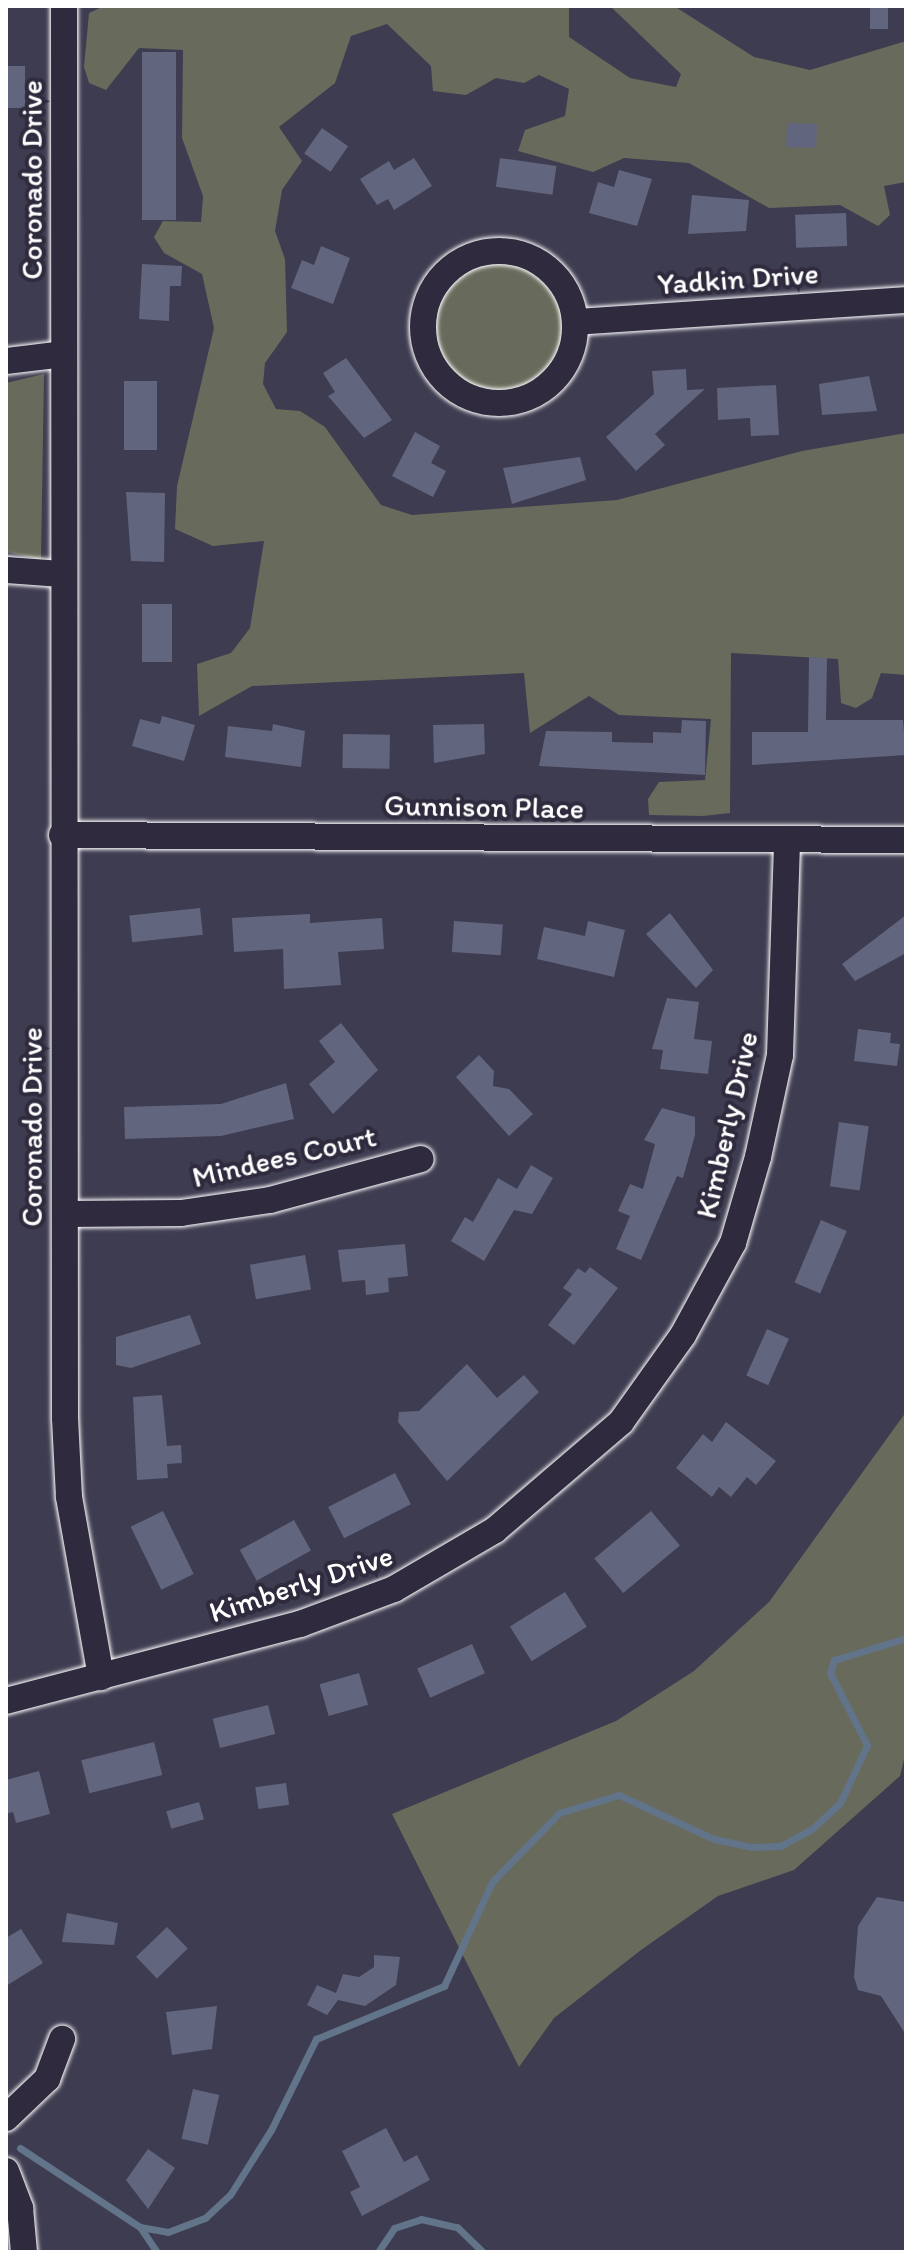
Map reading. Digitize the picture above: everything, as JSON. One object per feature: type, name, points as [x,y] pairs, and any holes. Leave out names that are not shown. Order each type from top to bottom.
[{"type":"street","name":"Coronado Drive","points":[[64,6],[62,835],[69,1497],[101,1677]]},
{"type":"street","points":[[491,251],[543,265],[563,285],[575,322],[559,374],[511,402],[480,401],[451,387],[425,347],[422,323],[446,272],[491,251]]},
{"type":"street","name":"Yadkin Drive","points":[[575,322],[906,300]]},
{"type":"street","points":[[6,361],[64,354]]},
{"type":"street","points":[[6,570],[62,574]]},
{"type":"street","name":"Gunnison Place","points":[[62,835],[906,840]]},
{"type":"street","name":"Kimberly Drive","points":[[6,1701],[313,1620],[433,1571],[559,1482],[621,1422],[683,1335],[733,1243],[758,1157],[780,1055],[787,841]]},
{"type":"street","name":"Mindees Court","points":[[65,1214],[181,1213],[270,1200],[421,1159]]},
{"type":"street","points":[[6,2118],[47,2079],[62,2039]]},
{"type":"street","points":[[6,2171],[20,2208],[24,2252]]},
{"type":"green space","points":[[104,6],[569,6],[569,37],[630,78],[676,87],[681,74],[610,6],[674,6],[754,57],[810,70],[906,41],[906,182],[884,186],[890,215],[878,226],[840,205],[769,208],[689,163],[624,158],[593,172],[518,151],[525,130],[565,116],[569,89],[539,75],[524,83],[496,78],[466,95],[433,91],[431,66],[387,24],[351,36],[335,83],[279,127],[302,161],[282,190],[275,231],[285,259],[287,332],[265,363],[263,384],[276,409],[300,411],[325,427],[381,505],[412,515],[617,500],[802,451],[906,433],[906,675],[881,673],[872,698],[856,708],[841,703],[838,659],[731,653],[730,813],[703,816],[649,815],[648,799],[659,782],[705,780],[711,719],[619,715],[589,696],[530,733],[524,673],[252,686],[199,716],[197,664],[231,653],[250,628],[264,541],[213,546],[175,529],[177,486],[214,328],[202,274],[164,253],[154,237],[163,221],[201,222],[203,196],[182,138],[183,50],[139,48],[106,90],[89,83],[84,67],[89,13]]},
{"type":"green space","points":[[498,262],[523,267],[544,281],[558,302],[563,327],[558,352],[544,373],[523,387],[498,392],[473,387],[452,373],[438,352],[433,327],[438,302],[452,281],[473,267]]},
{"type":"green space","points":[[44,374],[41,560],[6,552],[6,383]]},
{"type":"green space","points":[[906,1412],[906,1751],[900,1776],[794,1870],[718,1896],[641,1950],[554,2018],[519,2067],[392,1814],[616,1721],[694,1671],[769,1602]]},
{"type":"building","points":[[870,6],[888,6],[888,29],[870,29]]},
{"type":"building","points":[[142,52],[176,52],[176,220],[142,220]]},
{"type":"building","points":[[6,66],[25,66],[25,108],[6,108]]},
{"type":"building","points":[[787,123],[817,124],[816,148],[786,147]]},
{"type":"building","points":[[322,128],[348,146],[330,172],[304,153]]},
{"type":"building","points":[[414,158],[432,186],[394,210],[388,199],[377,205],[360,179],[389,161],[394,170]]},
{"type":"building","points":[[500,158],[556,166],[552,195],[496,187]]},
{"type":"building","points":[[619,170],[652,179],[637,226],[589,213],[598,182],[614,187]]},
{"type":"building","points":[[692,195],[749,200],[746,231],[688,234]]},
{"type":"building","points":[[846,213],[847,246],[796,248],[795,215]]},
{"type":"building","points":[[321,246],[350,258],[333,304],[291,288],[302,260],[314,265]]},
{"type":"building","points":[[142,264],[182,266],[181,286],[170,286],[169,321],[139,319]]},
{"type":"building","points":[[346,358],[392,420],[364,438],[328,396],[335,392],[323,373]]},
{"type":"building","points":[[686,369],[687,390],[705,389],[655,434],[665,445],[636,471],[606,437],[654,394],[652,371]]},
{"type":"building","points":[[869,376],[877,411],[822,415],[819,384]]},
{"type":"building","points":[[124,381],[157,381],[157,450],[124,450]]},
{"type":"building","points":[[776,385],[779,435],[751,436],[750,418],[718,420],[717,388]]},
{"type":"building","points":[[415,432],[440,446],[431,463],[446,471],[433,497],[392,476]]},
{"type":"building","points":[[580,457],[586,480],[512,504],[503,468]]},
{"type":"building","points":[[126,492],[165,493],[164,562],[131,561]]},
{"type":"building","points":[[142,604],[172,604],[172,662],[142,662]]},
{"type":"building","points":[[809,657],[827,658],[826,720],[903,720],[906,755],[752,765],[752,732],[808,732]]},
{"type":"building","points":[[162,716],[195,725],[184,761],[132,746],[140,719],[160,724]]},
{"type":"building","points":[[682,720],[706,721],[705,775],[539,766],[546,731],[612,732],[612,742],[653,743],[653,732],[681,733]]},
{"type":"building","points":[[273,724],[305,731],[301,767],[225,757],[228,726],[272,731]]},
{"type":"building","points":[[484,724],[485,754],[434,763],[433,725]]},
{"type":"building","points":[[343,734],[390,735],[389,769],[342,768]]},
{"type":"building","points":[[200,908],[203,935],[132,942],[129,915]]},
{"type":"building","points":[[670,913],[713,970],[696,988],[646,934]]},
{"type":"building","points":[[310,914],[310,923],[382,918],[384,949],[338,952],[341,985],[284,989],[283,949],[234,952],[232,918]]},
{"type":"building","points":[[906,915],[906,953],[855,981],[842,964]]},
{"type":"building","points":[[454,921],[503,924],[501,955],[452,952]]},
{"type":"building","points":[[588,921],[625,930],[614,977],[537,959],[544,927],[585,936]]},
{"type":"building","points":[[667,998],[699,1002],[694,1039],[712,1041],[708,1074],[660,1069],[663,1050],[652,1049]]},
{"type":"building","points":[[341,1023],[378,1070],[333,1114],[309,1084],[335,1062],[319,1041]]},
{"type":"building","points":[[858,1029],[891,1033],[890,1043],[900,1044],[897,1066],[854,1061]]},
{"type":"building","points":[[479,1055],[494,1071],[493,1086],[509,1089],[533,1114],[509,1136],[456,1077]]},
{"type":"building","points":[[286,1083],[294,1119],[221,1136],[125,1139],[124,1107],[221,1104]]},
{"type":"building","points":[[662,1108],[695,1117],[695,1135],[683,1178],[677,1176],[641,1260],[616,1249],[630,1216],[618,1211],[630,1184],[643,1189],[655,1144],[644,1140]]},
{"type":"building","points":[[839,1122],[869,1126],[860,1191],[830,1186]]},
{"type":"building","points":[[531,1165],[553,1178],[532,1214],[514,1210],[484,1261],[451,1241],[465,1217],[473,1222],[498,1178],[517,1189]]},
{"type":"building","points":[[821,1220],[847,1231],[820,1294],[794,1283]]},
{"type":"building","points":[[405,1244],[408,1276],[388,1278],[389,1292],[366,1295],[365,1280],[342,1282],[338,1250]]},
{"type":"building","points":[[305,1255],[311,1289],[256,1299],[250,1265]]},
{"type":"building","points":[[590,1267],[618,1288],[574,1345],[548,1325],[572,1294],[563,1288],[578,1268],[585,1273]]},
{"type":"building","points":[[190,1315],[201,1344],[131,1368],[116,1365],[116,1337]]},
{"type":"building","points":[[767,1329],[789,1339],[768,1385],[746,1376]]},
{"type":"building","points":[[467,1364],[497,1398],[524,1375],[539,1392],[447,1481],[398,1422],[399,1412],[419,1411]]},
{"type":"building","points":[[162,1395],[167,1446],[181,1445],[182,1463],[167,1464],[168,1478],[137,1480],[133,1397]]},
{"type":"building","points":[[726,1422],[776,1461],[756,1485],[747,1477],[731,1497],[719,1487],[712,1497],[676,1468],[703,1434],[712,1442]]},
{"type":"building","points":[[395,1473],[411,1504],[344,1538],[328,1507]]},
{"type":"building","points":[[163,1511],[194,1574],[161,1590],[131,1527]]},
{"type":"building","points":[[651,1511],[680,1545],[623,1593],[594,1559]]},
{"type":"building","points":[[294,1520],[311,1551],[257,1581],[240,1550]]},
{"type":"building","points":[[565,1592],[587,1627],[532,1661],[510,1626]]},
{"type":"building","points":[[472,1644],[485,1673],[430,1698],[417,1668]]},
{"type":"building","points":[[359,1673],[368,1705],[329,1716],[320,1684]]},
{"type":"building","points":[[268,1705],[275,1734],[220,1748],[213,1719]]},
{"type":"building","points":[[154,1742],[162,1775],[89,1793],[81,1760]]},
{"type":"building","points":[[39,1771],[50,1814],[16,1823],[13,1812],[6,1814],[6,1780]]},
{"type":"building","points":[[286,1783],[289,1805],[258,1809],[255,1787]]},
{"type":"building","points":[[199,1802],[204,1819],[171,1829],[166,1811]]},
{"type":"building","points":[[877,1897],[906,1902],[906,2035],[881,1996],[858,1990],[854,1977],[858,1926]]},
{"type":"building","points":[[67,1913],[118,1923],[114,1945],[62,1942]]},
{"type":"building","points":[[167,1927],[188,1949],[157,1978],[136,1957]]},
{"type":"building","points":[[21,1929],[43,1963],[6,1986],[6,1938]]},
{"type":"building","points":[[374,1955],[400,1957],[396,1985],[365,2006],[338,2000],[327,2015],[307,2005],[317,1985],[336,1993],[343,1974],[359,1977],[374,1967]]},
{"type":"building","points":[[217,2006],[212,2049],[172,2055],[166,2012]]},
{"type":"building","points":[[193,2089],[219,2095],[208,2145],[182,2139]]},
{"type":"building","points":[[386,2128],[404,2162],[417,2155],[430,2180],[362,2216],[350,2192],[360,2187],[342,2151]]},
{"type":"building","points":[[148,2149],[175,2168],[148,2209],[126,2180]]},
{"type":"waterway","points":[[20,2148],[140,2227],[168,2232],[205,2218],[230,2195],[271,2130],[316,2039],[444,1986],[492,1882],[559,1813],[619,1795],[714,1839],[751,1847],[780,1846],[812,1829],[840,1803],[867,1745],[830,1673],[834,1660],[906,1638]]},
{"type":"waterway","points":[[378,2252],[394,2228],[421,2219],[457,2227],[483,2252]]},
{"type":"waterway","points":[[140,2227],[157,2252]]}]
